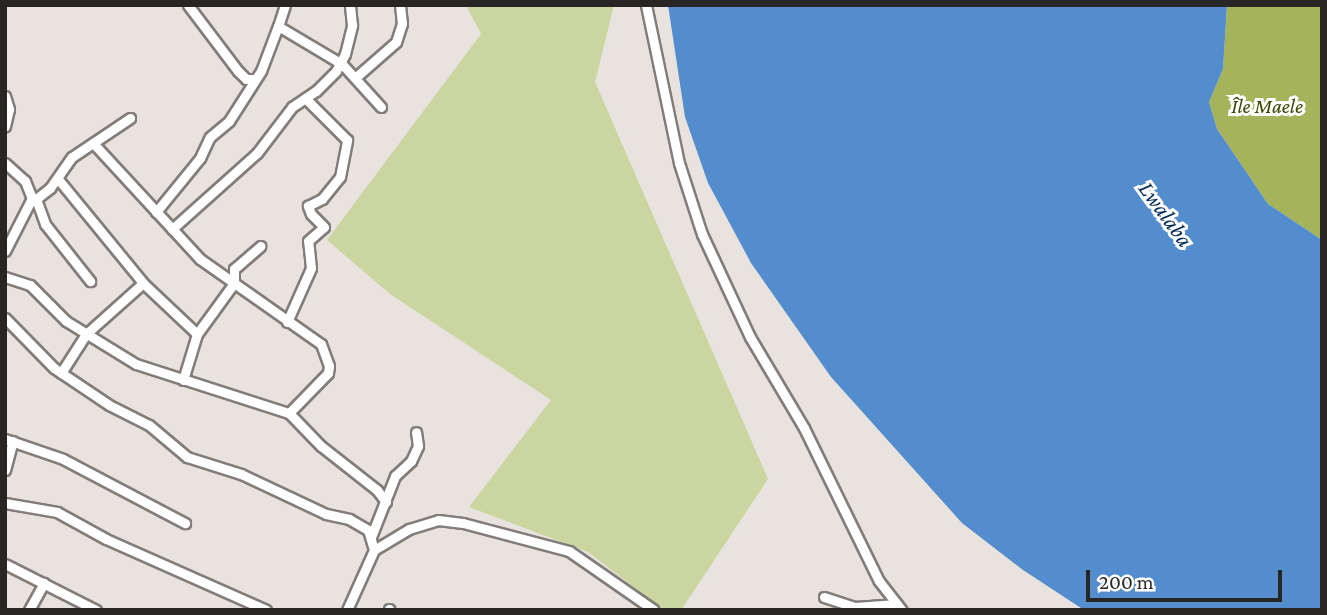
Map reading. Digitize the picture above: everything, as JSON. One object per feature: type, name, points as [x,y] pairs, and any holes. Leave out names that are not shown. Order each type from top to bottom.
[{"type":"street","points":[[188,5],[238,71],[246,79],[253,79]]},
{"type":"street","points":[[156,212],[200,158],[210,137],[229,121],[253,79],[261,71],[285,5]]},
{"type":"street","points":[[172,229],[257,153],[276,125],[342,64],[352,25],[350,5]]},
{"type":"street","points":[[356,77],[396,42],[402,24],[400,5]]},
{"type":"street","points":[[646,5],[680,163],[702,234],[750,337],[804,428],[879,581],[899,607]]},
{"type":"street","points":[[278,26],[342,64],[381,107]]},
{"type":"street","points":[[5,96],[9,109],[5,127]]},
{"type":"street","points":[[287,322],[311,268],[308,241],[324,228],[311,214],[308,205],[322,199],[340,177],[347,141],[305,98]]},
{"type":"street","points":[[5,251],[34,198],[58,179],[72,158],[130,118]]},
{"type":"street","points":[[93,143],[200,259],[321,344],[329,366],[317,388],[289,413]]},
{"type":"street","points":[[5,163],[25,181],[45,224],[90,281]]},
{"type":"street","points":[[58,179],[143,283],[197,334]]},
{"type":"street","points":[[183,380],[197,334],[234,283],[234,269],[260,246]]},
{"type":"street","points":[[5,277],[30,285],[50,308],[86,334],[136,364],[253,399],[289,413],[321,446],[377,491],[386,502]]},
{"type":"street","points":[[61,373],[86,334],[143,283]]},
{"type":"street","points":[[5,318],[36,352],[61,373],[109,405],[149,425],[187,457],[241,474],[326,514],[349,519],[368,530],[374,550]]},
{"type":"street","points":[[371,537],[395,476],[411,461],[418,446],[416,432]]},
{"type":"street","points":[[5,470],[9,440],[63,459],[185,523]]},
{"type":"street","points":[[5,503],[57,512],[106,538],[266,610]]},
{"type":"street","points":[[347,610],[374,550],[423,523],[438,520],[463,523],[569,551],[654,610]]},
{"type":"street","points":[[5,564],[96,610]]},
{"type":"street","points":[[29,610],[44,583]]},
{"type":"street","points":[[824,597],[855,607],[899,607]]},
{"type":"green space","points":[[466,5],[614,5],[595,82],[768,479],[681,610],[664,610],[588,552],[469,507],[551,400],[390,294],[327,240],[481,34]]},
{"type":"green space","name":"Île Maele","points":[[1227,5],[1322,5],[1322,240],[1268,204],[1217,129],[1209,102],[1223,69]]},
{"type":"water","name":"Lwalaba","points":[[668,5],[1227,5],[1223,69],[1209,102],[1217,129],[1268,204],[1322,240],[1322,610],[1084,610],[1023,570],[962,523],[831,377],[751,263],[708,183],[685,117]]}]
